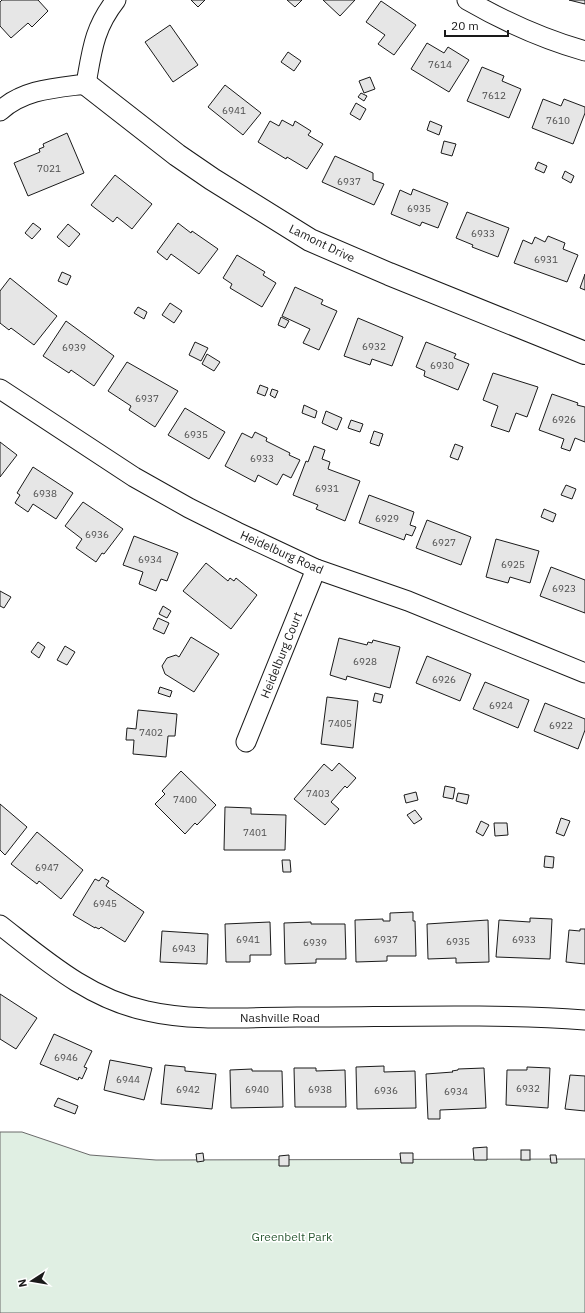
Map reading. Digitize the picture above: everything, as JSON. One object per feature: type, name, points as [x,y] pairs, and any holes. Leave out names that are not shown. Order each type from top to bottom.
[{"type":"street","points":[[0,111],[12,102],[29,94],[42,90],[86,84],[96,34],[108,10],[116,0]]},
{"type":"street","points":[[467,0],[497,17],[548,40],[585,51]]},
{"type":"street","name":"Lamont Drive","points":[[86,84],[188,163],[310,240],[374,268],[585,353]]},
{"type":"street","name":"Heidelburg Road","points":[[0,389],[93,451],[189,508],[237,532],[316,568],[408,601],[585,673]]},
{"type":"street","name":"Heidelburg Court","points":[[246,742],[316,568]]},
{"type":"street","name":"Nashville Road","points":[[0,925],[74,982],[104,996],[146,1011],[216,1017],[494,1016],[585,1020]]},
{"type":"green space","name":"Greenbelt Park","points":[[0,1132],[22,1132],[90,1155],[156,1160],[585,1159],[585,1313],[0,1313]]},
{"type":"building","points":[[2,0],[38,0],[48,11],[32,27],[28,23],[11,38],[0,26],[0,2]]},
{"type":"building","points":[[191,0],[205,0],[198,7]]},
{"type":"building","points":[[287,0],[302,0],[295,7]]},
{"type":"building","points":[[323,0],[355,0],[340,16]]},
{"type":"building","points":[[569,0],[585,0],[585,4]]},
{"type":"building","points":[[381,1],[416,25],[394,55],[378,44],[385,35],[366,22]]},
{"type":"building","points":[[170,25],[198,65],[173,82],[145,42]]},
{"type":"building","points":[[427,43],[444,53],[448,47],[469,60],[449,92],[411,69]]},
{"type":"building","points":[[288,52],[301,61],[294,71],[281,62]]},
{"type":"building","points":[[482,67],[504,76],[502,81],[521,89],[509,118],[467,101]]},
{"type":"building","points":[[370,77],[375,89],[364,93],[359,81]]},
{"type":"building","points":[[225,85],[261,113],[243,135],[208,107]]},
{"type":"building","points":[[361,93],[367,96],[364,101],[358,97]]},
{"type":"building","points":[[543,99],[561,106],[564,99],[585,107],[585,113],[573,144],[532,128]]},
{"type":"building","points":[[356,103],[366,109],[360,120],[350,114]]},
{"type":"building","points":[[282,120],[293,126],[295,121],[311,131],[308,135],[323,144],[307,169],[287,157],[286,159],[258,142],[270,121],[279,126]]},
{"type":"building","points":[[430,121],[442,126],[439,135],[427,130]]},
{"type":"building","points":[[67,133],[84,173],[28,196],[14,163],[40,152],[39,149],[44,147],[43,144]]},
{"type":"building","points":[[444,141],[456,144],[452,156],[441,153]]},
{"type":"building","points":[[335,156],[373,173],[373,180],[384,184],[374,205],[322,182]]},
{"type":"building","points":[[538,162],[547,166],[544,173],[535,169]]},
{"type":"building","points":[[565,171],[574,176],[571,183],[562,178]]},
{"type":"building","points":[[115,175],[152,204],[132,229],[117,217],[113,222],[91,205]]},
{"type":"building","points":[[413,189],[448,203],[438,228],[422,222],[420,226],[391,214],[400,190],[411,195]]},
{"type":"building","points":[[467,212],[509,228],[498,257],[472,247],[473,245],[456,238]]},
{"type":"building","points":[[33,223],[41,229],[32,239],[25,233]]},
{"type":"building","points":[[178,223],[191,233],[192,231],[218,249],[199,274],[171,254],[167,260],[157,252]]},
{"type":"building","points":[[68,224],[80,234],[69,247],[57,237]]},
{"type":"building","points":[[548,236],[565,243],[563,249],[578,255],[567,282],[514,263],[523,240],[532,244],[535,237],[545,242]]},
{"type":"building","points":[[237,255],[265,272],[263,275],[276,283],[262,307],[230,288],[232,284],[223,278]]},
{"type":"building","points":[[62,272],[71,276],[67,285],[58,281]]},
{"type":"building","points":[[585,274],[585,290],[580,288]]},
{"type":"building","points":[[10,278],[57,316],[34,345],[11,328],[9,330],[0,323],[0,291]]},
{"type":"building","points":[[295,287],[323,300],[321,304],[337,311],[319,350],[303,343],[310,329],[282,316]]},
{"type":"building","points":[[170,303],[182,311],[174,323],[162,315]]},
{"type":"building","points":[[138,307],[147,312],[144,319],[134,313]]},
{"type":"building","points":[[281,317],[289,321],[285,328],[278,325]]},
{"type":"building","points":[[358,318],[403,337],[392,366],[372,359],[370,365],[344,356]]},
{"type":"building","points":[[66,321],[114,356],[94,386],[71,370],[69,373],[43,356]]},
{"type":"building","points":[[195,342],[208,348],[201,361],[189,355]]},
{"type":"building","points":[[426,342],[456,354],[454,358],[469,364],[458,390],[424,376],[425,371],[416,367]]},
{"type":"building","points":[[207,354],[220,362],[214,371],[202,364]]},
{"type":"building","points":[[127,362],[178,391],[155,427],[129,410],[131,406],[108,391]]},
{"type":"building","points":[[493,373],[538,387],[527,417],[516,413],[509,432],[491,426],[498,406],[483,400]]},
{"type":"building","points":[[260,385],[268,388],[265,396],[257,393]]},
{"type":"building","points":[[272,389],[278,391],[275,398],[270,395]]},
{"type":"building","points":[[552,394],[585,407],[585,442],[575,438],[570,451],[561,448],[564,439],[539,430]]},
{"type":"building","points":[[304,405],[317,411],[315,418],[302,413]]},
{"type":"building","points":[[185,408],[225,432],[209,459],[168,435]]},
{"type":"building","points":[[326,411],[342,418],[337,430],[322,423]]},
{"type":"building","points":[[351,420],[363,424],[360,432],[348,428]]},
{"type":"building","points":[[374,431],[383,434],[379,446],[370,443]]},
{"type":"building","points":[[255,432],[267,438],[266,441],[290,453],[289,455],[300,460],[291,478],[283,474],[277,485],[258,475],[255,482],[225,466],[242,433],[252,438]]},
{"type":"building","points":[[0,442],[17,455],[0,477]]},
{"type":"building","points":[[455,444],[463,447],[458,460],[450,457]]},
{"type":"building","points":[[314,446],[325,450],[322,459],[330,462],[328,469],[360,481],[345,521],[316,509],[318,505],[293,495],[306,461],[308,462]]},
{"type":"building","points":[[33,467],[73,493],[56,519],[33,504],[28,512],[15,503],[20,495],[17,493]]},
{"type":"building","points":[[566,485],[576,489],[572,499],[561,495]]},
{"type":"building","points":[[369,495],[414,512],[410,525],[416,527],[412,536],[406,534],[404,540],[359,523]]},
{"type":"building","points":[[83,502],[123,529],[96,562],[76,548],[82,539],[65,526]]},
{"type":"building","points":[[544,509],[556,514],[553,522],[541,517]]},
{"type":"building","points":[[427,520],[471,537],[461,565],[416,548]]},
{"type":"building","points":[[134,536],[178,553],[167,581],[161,579],[156,591],[139,584],[143,572],[123,565]]},
{"type":"building","points":[[496,539],[539,551],[530,583],[510,577],[508,583],[486,577]]},
{"type":"building","points":[[206,563],[228,581],[230,578],[234,581],[236,578],[257,595],[231,629],[183,591]]},
{"type":"building","points":[[551,567],[585,580],[585,613],[540,596]]},
{"type":"building","points":[[0,591],[11,597],[4,608],[0,606]]},
{"type":"building","points":[[163,606],[171,611],[167,618],[159,614]]},
{"type":"building","points":[[158,618],[169,623],[164,634],[153,629]]},
{"type":"building","points":[[191,637],[219,654],[194,692],[165,674],[162,666],[167,658],[176,655],[179,657]]},
{"type":"building","points":[[339,638],[367,645],[368,642],[372,643],[373,640],[400,647],[390,688],[347,676],[346,680],[330,675]]},
{"type":"building","points":[[38,642],[45,647],[39,658],[31,652]]},
{"type":"building","points":[[65,646],[75,652],[67,665],[57,660]]},
{"type":"building","points":[[427,656],[471,674],[460,701],[416,683]]},
{"type":"building","points":[[485,682],[529,700],[518,728],[473,709]]},
{"type":"building","points":[[160,687],[172,691],[170,697],[158,693]]},
{"type":"building","points":[[375,693],[383,695],[381,703],[373,701]]},
{"type":"building","points":[[327,697],[358,701],[353,748],[321,744]]},
{"type":"building","points":[[545,703],[585,719],[585,730],[578,749],[534,731]]},
{"type":"building","points":[[138,710],[177,714],[175,736],[168,736],[166,757],[133,754],[134,740],[126,740],[127,728],[136,729]]},
{"type":"building","points":[[339,763],[356,778],[347,788],[345,786],[331,802],[339,809],[325,825],[294,799],[324,764],[332,771]]},
{"type":"building","points":[[181,771],[216,805],[197,825],[195,823],[185,834],[155,804],[165,794],[162,791]]},
{"type":"building","points":[[445,786],[455,788],[453,799],[443,797]]},
{"type":"building","points":[[416,792],[418,800],[406,803],[404,795]]},
{"type":"building","points":[[458,793],[469,795],[467,804],[456,801]]},
{"type":"building","points":[[0,804],[27,827],[5,855],[0,850]]},
{"type":"building","points":[[225,807],[251,808],[251,814],[286,815],[285,850],[224,850]]},
{"type":"building","points":[[415,810],[422,819],[414,824],[407,815]]},
{"type":"building","points":[[561,818],[570,821],[564,836],[556,833]]},
{"type":"building","points":[[481,821],[489,825],[483,836],[476,832]]},
{"type":"building","points":[[494,823],[507,823],[508,835],[495,836]]},
{"type":"building","points":[[37,832],[83,870],[61,899],[39,881],[37,884],[11,864]]},
{"type":"building","points":[[545,856],[554,857],[553,868],[544,867]]},
{"type":"building","points":[[282,860],[290,860],[291,872],[283,872]]},
{"type":"building","points":[[102,877],[109,881],[106,886],[144,912],[125,942],[101,927],[99,929],[95,928],[73,915],[95,879],[99,881]]},
{"type":"building","points":[[413,912],[413,921],[415,921],[416,956],[387,956],[387,961],[356,962],[355,920],[383,919],[383,921],[390,921],[390,913]]},
{"type":"building","points":[[530,918],[552,919],[550,959],[496,957],[499,920],[530,922]]},
{"type":"building","points":[[488,920],[489,962],[456,963],[456,958],[428,959],[427,924]]},
{"type":"building","points":[[270,922],[271,955],[250,955],[250,962],[226,962],[225,924]]},
{"type":"building","points":[[311,922],[311,924],[345,924],[346,959],[316,959],[316,963],[285,964],[284,923]]},
{"type":"building","points":[[580,929],[585,929],[585,964],[566,962],[569,930],[580,931]]},
{"type":"building","points":[[162,931],[208,934],[207,964],[160,962]]},
{"type":"building","points":[[0,994],[37,1018],[16,1049],[0,1039]]},
{"type":"building","points":[[54,1034],[92,1051],[84,1067],[87,1068],[82,1079],[79,1077],[78,1080],[40,1064]]},
{"type":"building","points":[[110,1060],[152,1068],[144,1100],[104,1090]]},
{"type":"building","points":[[165,1065],[185,1067],[185,1071],[216,1074],[212,1109],[161,1104]]},
{"type":"building","points":[[384,1066],[384,1072],[415,1071],[416,1108],[357,1109],[356,1067]]},
{"type":"building","points":[[527,1067],[550,1068],[548,1108],[506,1105],[507,1070],[527,1070]]},
{"type":"building","points":[[294,1068],[316,1068],[316,1071],[345,1070],[346,1107],[295,1107]]},
{"type":"building","points":[[484,1068],[486,1108],[440,1110],[440,1119],[428,1119],[426,1074],[453,1072],[452,1071],[458,1069]]},
{"type":"building","points":[[252,1069],[252,1071],[282,1071],[283,1107],[231,1108],[230,1070]]},
{"type":"building","points":[[570,1075],[585,1076],[585,1111],[565,1109]]},
{"type":"building","points":[[58,1098],[78,1106],[75,1114],[54,1106]]},
{"type":"building","points":[[487,1147],[487,1160],[474,1160],[473,1148]]},
{"type":"building","points":[[521,1150],[530,1150],[530,1160],[521,1160]]},
{"type":"building","points":[[203,1153],[204,1161],[197,1162],[196,1154]]},
{"type":"building","points":[[400,1153],[413,1153],[413,1163],[401,1163]]},
{"type":"building","points":[[289,1155],[289,1166],[279,1166],[279,1156]]},
{"type":"building","points":[[550,1155],[556,1155],[557,1163],[551,1163]]}]
